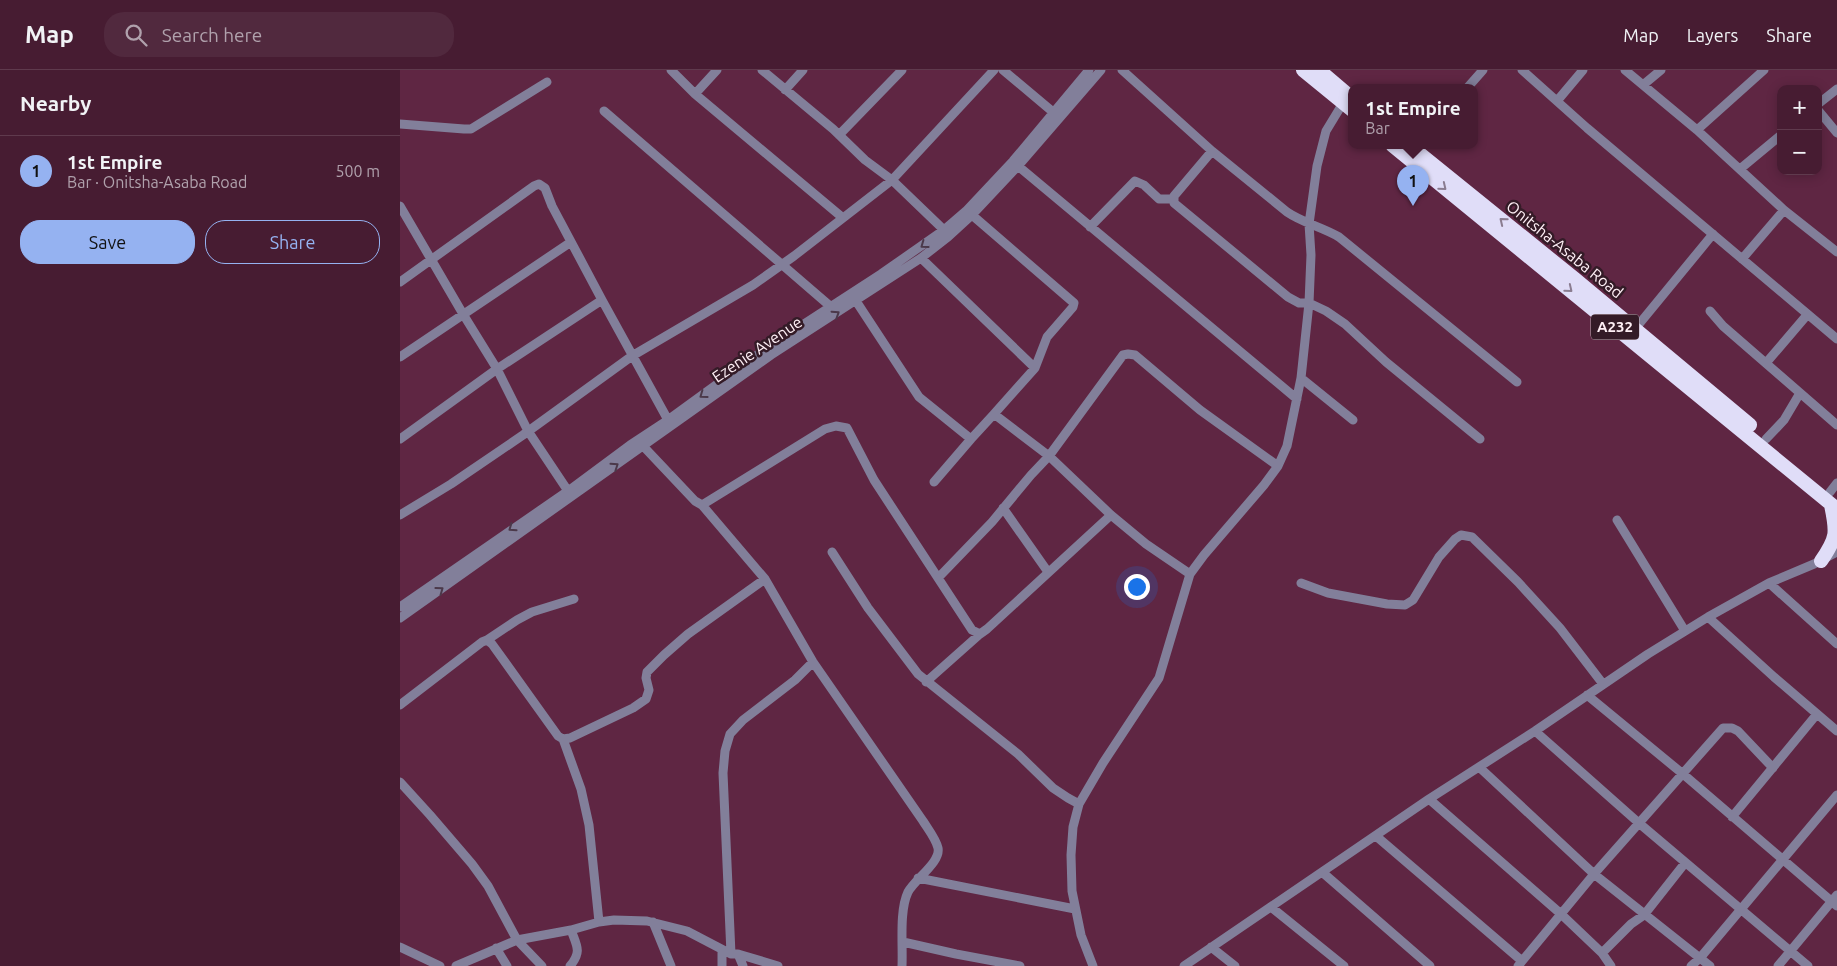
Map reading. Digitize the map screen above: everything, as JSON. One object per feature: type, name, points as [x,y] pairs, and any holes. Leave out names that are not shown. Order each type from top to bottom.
[{"type":"highway","points":[[1303,70],[1348,103]]},
{"type":"highway","points":[[1324,72],[1348,103]]},
{"type":"highway","name":"A232","points":[[1397,149],[1519,241],[1835,497]]},
{"type":"highway","name":"Onitsha-Asaba Road","points":[[1416,149],[1519,241],[1635,330],[1835,497]]},
{"type":"highway","points":[[1820,561],[1836,539],[1835,497]]},
{"type":"street","points":[[671,70],[694,94],[843,218]]},
{"type":"street","points":[[694,94],[717,70]]},
{"type":"street","points":[[762,70],[803,103],[865,160],[892,180],[944,230]]},
{"type":"street","points":[[785,90],[803,70]]},
{"type":"street","points":[[839,135],[902,70]]},
{"type":"street","points":[[400,515],[451,484],[632,356],[753,285],[843,218],[892,180],[994,70]]},
{"type":"street","points":[[1003,70],[1054,112]]},
{"type":"street","name":"Ezenie Avenue","points":[[400,607],[421,597],[529,522],[644,447],[771,355],[830,306],[901,261],[944,230],[966,211],[1013,161],[1089,70]]},
{"type":"street","name":"Ezenie Avenue","points":[[529,522],[630,445],[668,420],[767,348],[856,301],[921,258],[948,237],[972,215],[1018,166],[1101,70]]},
{"type":"street","points":[[1122,70],[1212,151],[1287,212],[1295,218],[1327,230],[1339,237],[1517,382]]},
{"type":"street","points":[[1471,84],[1483,70]]},
{"type":"street","points":[[1522,70],[1587,128],[1837,339]]},
{"type":"street","points":[[1557,101],[1583,70]]},
{"type":"street","points":[[1625,70],[1697,130],[1784,210],[1837,252]]},
{"type":"street","points":[[1643,84],[1661,70]]},
{"type":"street","points":[[1697,130],[1764,70]]},
{"type":"street","points":[[400,124],[471,128],[547,82]]},
{"type":"street","points":[[1822,101],[1837,89]]},
{"type":"street","points":[[1093,966],[1081,935],[1072,891],[1071,855],[1073,827],[1079,804],[1103,763],[1159,678],[1190,574],[1204,555],[1249,505],[1278,466],[1287,446],[1301,378],[1312,256],[1310,224],[1317,166],[1326,131],[1348,105]]},
{"type":"street","points":[[604,111],[830,306]]},
{"type":"street","points":[[1822,115],[1837,133]]},
{"type":"street","points":[[1740,169],[1777,138]]},
{"type":"street","points":[[1172,199],[1212,151]]},
{"type":"street","points":[[1018,166],[1297,399]]},
{"type":"street","points":[[1090,227],[1135,181],[1159,199],[1172,199]]},
{"type":"street","points":[[400,282],[534,186],[540,184],[545,188],[552,206],[571,242],[668,420]]},
{"type":"street","points":[[1172,199],[1176,205],[1288,297],[1299,303],[1309,302],[1345,324],[1386,362],[1480,439]]},
{"type":"street","points":[[400,206],[497,369],[528,431],[568,491]]},
{"type":"street","points":[[1742,259],[1784,210]]},
{"type":"street","points":[[934,482],[1035,368],[1047,337],[1073,307],[1073,301],[972,215]]},
{"type":"street","points":[[1635,330],[1713,234]]},
{"type":"street","points":[[400,357],[571,242]]},
{"type":"street","points":[[921,258],[1035,368]]},
{"type":"street","points":[[400,439],[497,369],[602,300]]},
{"type":"street","points":[[856,301],[919,397],[971,439]]},
{"type":"street","points":[[1710,311],[1723,326],[1837,425]]},
{"type":"street","points":[[1766,363],[1807,315]]},
{"type":"street","points":[[938,578],[1049,456],[1123,355],[1135,355],[1200,410],[1278,466]]},
{"type":"street","points":[[1301,378],[1353,420]]},
{"type":"street","points":[[1766,439],[1784,420],[1800,393]]},
{"type":"street","points":[[994,414],[1049,456],[1111,515],[1146,544],[1190,574]]},
{"type":"street","points":[[702,506],[825,429],[842,426],[850,432],[874,480],[972,630],[980,634]]},
{"type":"street","points":[[644,447],[702,506],[765,579],[813,662],[923,821],[938,847],[937,859],[918,878],[908,892],[905,904],[902,966]]},
{"type":"street","points":[[1003,508],[1048,572]]},
{"type":"street","points":[[926,682],[987,629],[1111,515]]},
{"type":"street","points":[[1617,520],[1685,631]]},
{"type":"street","points":[[1301,584],[1328,593],[1370,599],[1388,604],[1405,605],[1413,600],[1430,570],[1444,551],[1455,539],[1467,535],[1472,537],[1518,582],[1560,628],[1603,684]]},
{"type":"street","points":[[832,552],[890,639],[906,661],[926,682],[1018,754],[1053,788],[1079,804]]},
{"type":"street","points":[[1184,966],[1429,799],[1685,631],[1770,583],[1837,552]]},
{"type":"street","points":[[563,739],[570,738],[624,712],[646,699],[649,690],[646,678],[647,672],[688,634],[765,579]]},
{"type":"street","points":[[1770,583],[1837,644]]},
{"type":"street","name":"Ezenie Avenue","points":[[400,618],[421,597]]},
{"type":"street","points":[[400,705],[435,677],[517,620],[532,612],[574,599]]},
{"type":"street","points":[[1708,617],[1837,731]]},
{"type":"street","points":[[487,640],[501,654],[558,736],[563,739],[581,789],[590,825],[598,922]]},
{"type":"street","points":[[743,966],[735,954],[723,773],[725,750],[730,734],[743,720],[795,680],[813,662]]},
{"type":"street","points":[[1587,695],[1783,860],[1835,901],[1778,966]]},
{"type":"street","points":[[1732,817],[1818,714]]},
{"type":"street","points":[[1376,836],[1520,964],[1594,874],[1683,774],[1727,728],[1738,731],[1773,768]]},
{"type":"street","points":[[1535,731],[1640,824],[1808,966]]},
{"type":"street","points":[[1479,767],[1594,874],[1710,966]]},
{"type":"street","points":[[400,782],[430,814],[482,879],[517,940],[542,966]]},
{"type":"street","points":[[1691,966],[1741,910],[1837,795]]},
{"type":"street","points":[[1429,799],[1561,914],[1602,953],[1611,966]]},
{"type":"street","points":[[1602,953],[1631,924],[1644,914],[1686,863]]},
{"type":"street","points":[[1322,872],[1430,966]]},
{"type":"street","points":[[918,878],[1075,910]]},
{"type":"street","points":[[1271,907],[1344,966]]},
{"type":"street","points":[[456,966],[467,963],[496,948],[517,940],[571,930],[598,922],[630,920],[653,922],[687,931],[722,950],[778,966]]},
{"type":"street","points":[[653,922],[671,966]]},
{"type":"street","points":[[570,966],[577,957],[578,949],[571,930]]},
{"type":"street","points":[[903,942],[1020,966]]},
{"type":"street","points":[[400,947],[440,966]]},
{"type":"street","points":[[1210,947],[1235,966]]},
{"type":"street","points":[[496,948],[507,966]]},
{"type":"street","points":[[722,950],[722,966]]},
{"type":"place","name":"1st Empire","points":[[1413,206]]}]
